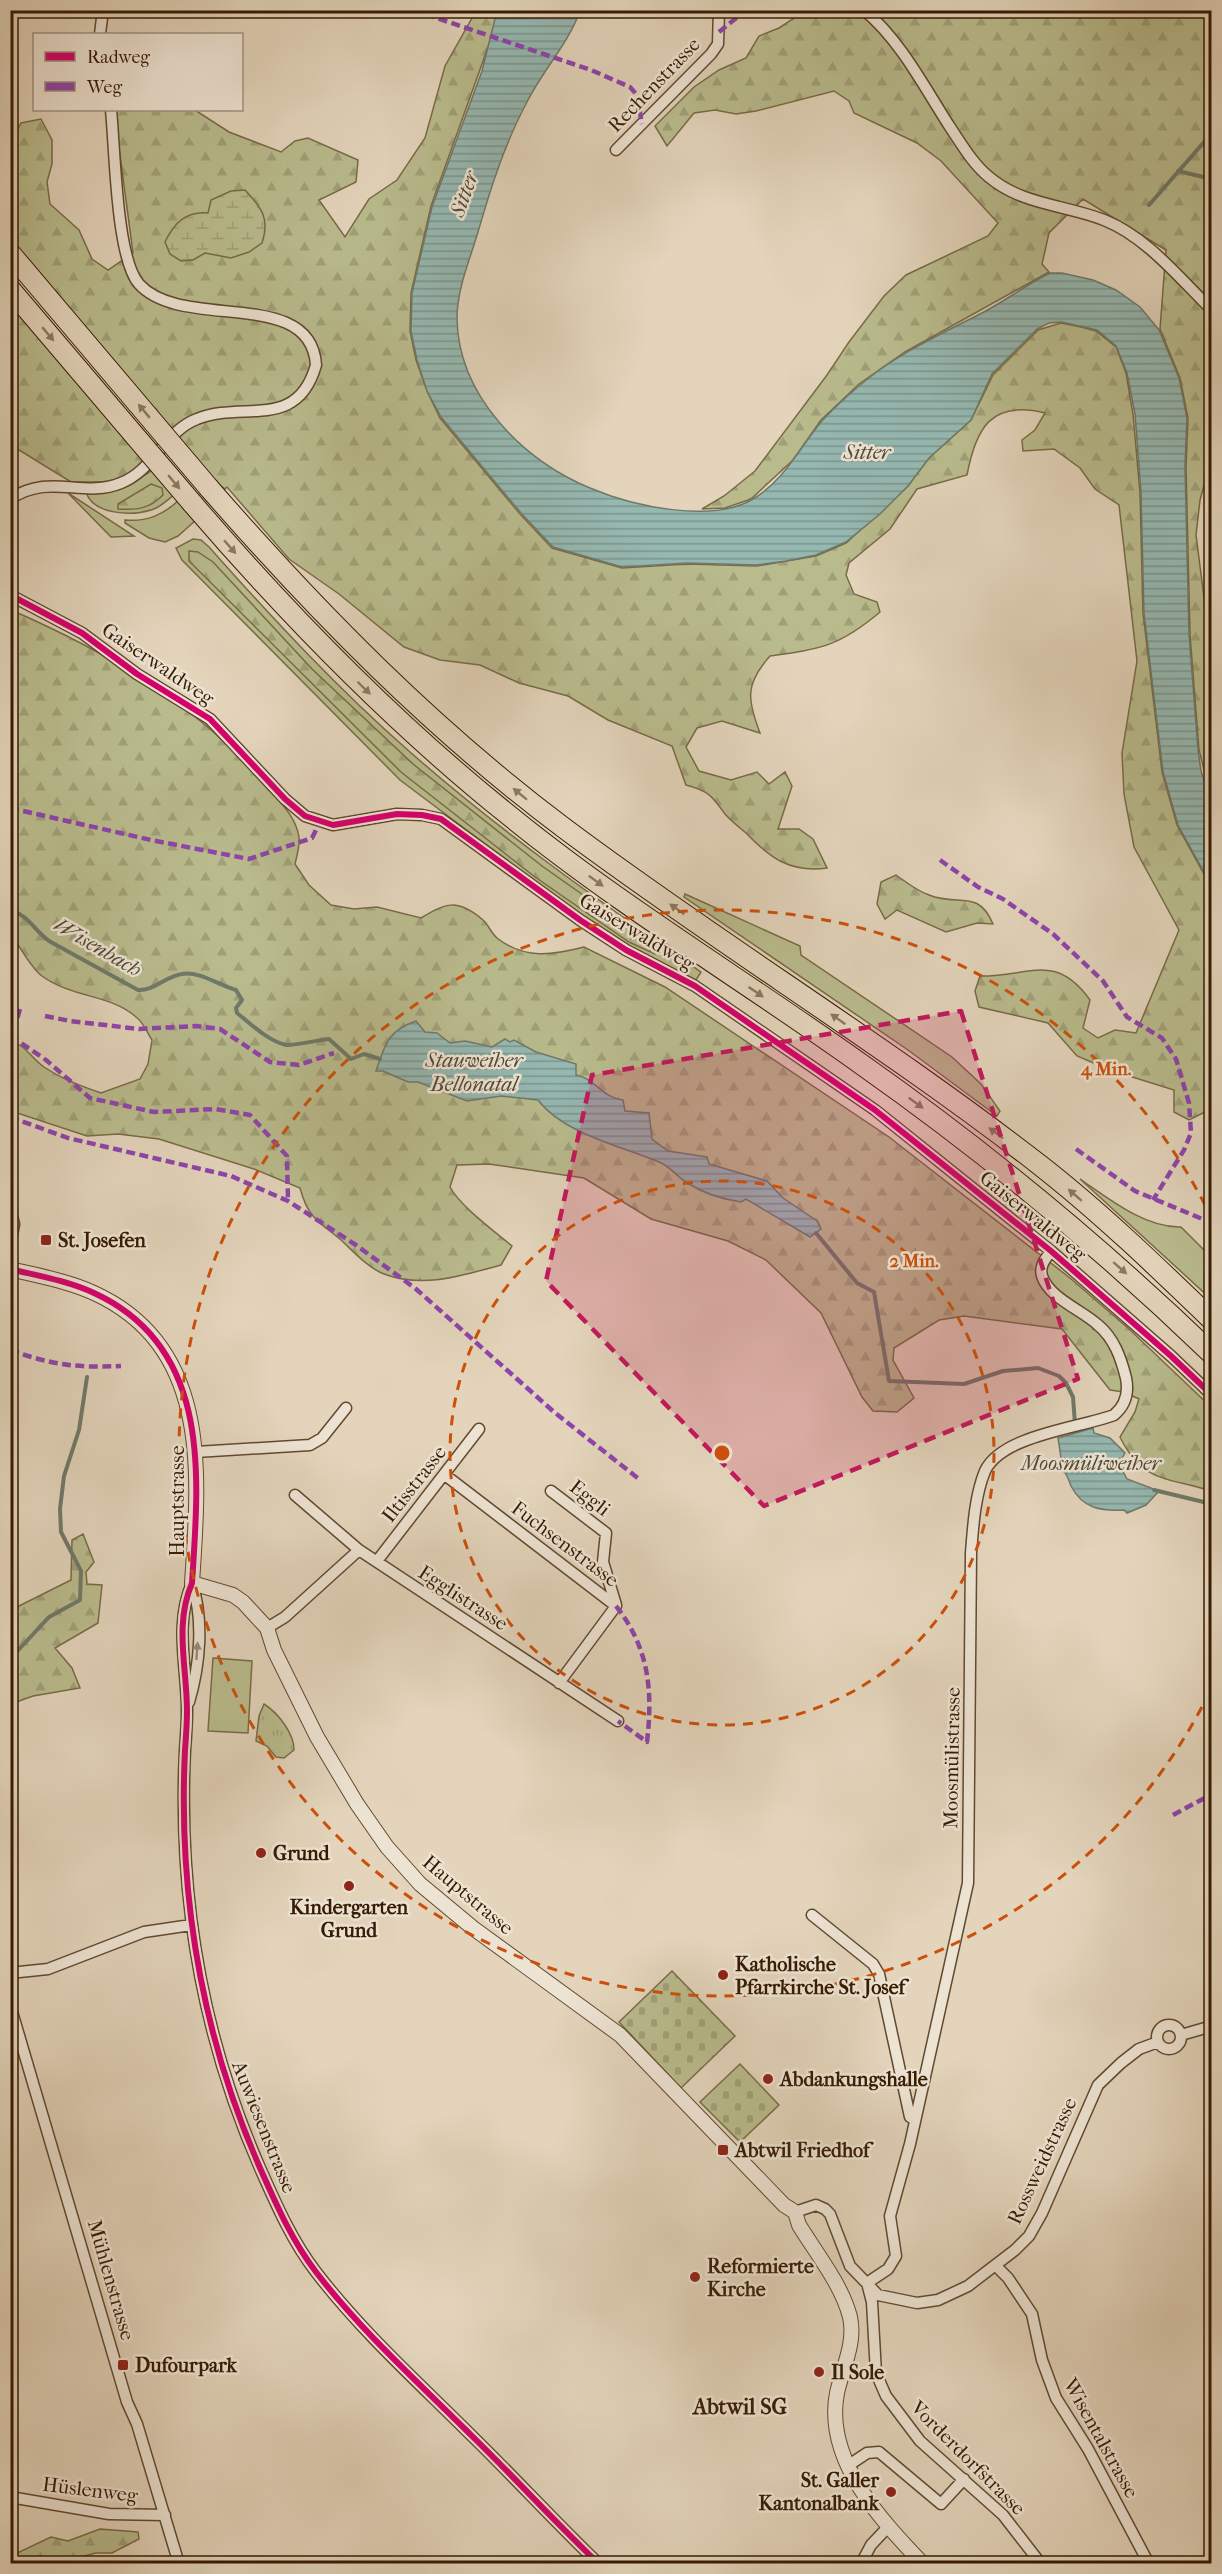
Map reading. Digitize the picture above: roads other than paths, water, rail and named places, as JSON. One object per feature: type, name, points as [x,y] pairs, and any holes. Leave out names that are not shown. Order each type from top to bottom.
[{"type":"highway","points":[[10,253],[209,488],[277,565],[372,664],[501,778],[613,864],[914,1071],[1043,1168],[1151,1262],[1212,1320]]},
{"type":"highway","points":[[10,289],[192,503],[328,654],[407,729],[468,782],[606,889],[858,1061],[988,1158],[1127,1274],[1212,1354]]},
{"type":"street","points":[[100,33],[103,10]]},
{"type":"street","name":"Rechenstrasse","points":[[616,150],[711,54],[718,44],[719,10]]},
{"type":"street","points":[[864,10],[889,35],[969,155],[990,178],[1024,197],[1088,215],[1120,228],[1155,254],[1212,310]]},
{"type":"street","points":[[10,499],[39,486],[98,488],[127,480],[143,470],[182,425],[199,418],[229,412],[276,410],[288,405],[306,389],[316,365],[309,343],[302,332],[291,324],[260,315],[170,304],[155,298],[138,284],[127,260],[122,238],[111,111]]},
{"type":"street","name":"Gaiserwaldweg","points":[[10,595],[82,633],[137,674],[210,719],[285,799],[306,816],[333,825],[397,814],[422,815],[441,819],[580,920],[626,950],[695,986],[875,1110],[1051,1251],[1212,1395]]},
{"type":"street","points":[[10,1209],[14,1224],[10,1245]]},
{"type":"street","name":"Moosmülistrasse","points":[[867,2283],[888,2269],[896,2256],[890,2216],[915,2119],[968,1883],[974,1523],[986,1470],[1011,1447],[1114,1415],[1123,1407],[1127,1384],[1122,1361],[1114,1344],[1100,1326],[1048,1287],[1041,1274],[1042,1263],[1051,1251]]},
{"type":"street","name":"Hauptstrasse","points":[[10,1269],[62,1281],[93,1292],[117,1306],[148,1333],[168,1359],[185,1394],[196,1452],[192,1583],[233,1595],[243,1602],[267,1628],[274,1650],[332,1763],[380,1838],[436,1898],[473,1928],[620,2035],[795,2212],[799,2225],[843,2297],[850,2315],[850,2347],[837,2395],[836,2414],[840,2443],[868,2502],[923,2564]]},
{"type":"street","points":[[196,1452],[310,1445],[322,1438],[346,1408]]},
{"type":"street","name":"Iltisstrasse","points":[[377,1562],[479,1429]]},
{"type":"street","name":"Fuchsenstrasse","points":[[445,1475],[616,1606],[559,1683]]},
{"type":"street","name":"Eggli","points":[[551,1491],[606,1533],[603,1562],[616,1606]]},
{"type":"street","name":"Egglistrasse","points":[[295,1495],[359,1550],[618,1721]]},
{"type":"street","points":[[267,1628],[285,1617],[359,1550]]},
{"type":"street","name":"Auwiesenstrasse","points":[[187,1708],[196,1665],[199,1632],[198,1601],[192,1583]]},
{"type":"street","name":"Auwiesenstrasse","points":[[192,1583],[186,1597],[182,1629],[187,1708],[184,1828],[191,1925],[208,2016],[226,2081],[257,2161],[297,2243],[316,2272],[371,2335],[599,2564]]},
{"type":"street","points":[[812,1915],[873,1964],[879,1974],[910,2118],[915,2119]]},
{"type":"street","points":[[10,1973],[48,1969],[144,1932],[191,1925]]},
{"type":"street","name":"Mühlenstrasse","points":[[10,2005],[127,2402],[137,2424],[179,2564]]},
{"type":"street","points":[[1166,2026],[1177,2028],[1181,2035],[1180,2043],[1174,2049],[1166,2049],[1158,2042],[1159,2030],[1166,2026]]},
{"type":"street","points":[[1181,2035],[1212,2026]]},
{"type":"street","name":"Rossweidstrasse","points":[[795,2212],[816,2205],[825,2209],[830,2214],[850,2266],[884,2298],[903,2302],[928,2301],[968,2286],[996,2266],[1029,2236],[1042,2212],[1098,2085],[1120,2063],[1139,2049],[1158,2042]]},
{"type":"street","name":"Wisentalstrasse","points":[[996,2266],[1008,2278],[1032,2314],[1042,2360],[1056,2398],[1088,2450],[1149,2564]]},
{"type":"street","name":"Vorderdorfstrasse","points":[[867,2283],[872,2302],[876,2373],[899,2417],[920,2441],[1003,2515],[1041,2564]]},
{"type":"street","points":[[849,2465],[867,2453],[879,2452],[941,2504],[964,2479]]},
{"type":"street","name":"Hüslenweg","points":[[10,2498],[109,2514],[165,2515]]},
{"type":"street","points":[[863,2560],[871,2545],[888,2527]]},
{"type":"water","name":"Sitter","points":[[497,11],[580,11],[569,35],[527,102],[499,166],[459,296],[457,318],[460,347],[469,374],[482,399],[499,422],[541,461],[565,476],[607,495],[672,510],[716,510],[736,506],[753,499],[764,492],[783,473],[826,417],[872,375],[916,347],[987,310],[1050,273],[1062,273],[1093,280],[1116,290],[1140,307],[1159,330],[1179,378],[1187,418],[1185,466],[1189,634],[1198,750],[1201,771],[1211,802],[1211,885],[1178,825],[1163,772],[1144,613],[1141,493],[1135,414],[1127,373],[1116,346],[1097,330],[1061,322],[1049,323],[1037,329],[992,374],[971,420],[929,458],[908,486],[880,514],[846,542],[816,555],[757,565],[687,563],[622,567],[553,547],[521,513],[441,417],[427,391],[417,360],[411,331],[412,293],[432,207],[482,71]]},
{"type":"water","name":"Stauweiher Bellonatal","points":[[416,1021],[425,1032],[437,1033],[450,1043],[465,1041],[492,1047],[505,1039],[510,1042],[514,1040],[536,1052],[576,1064],[576,1075],[588,1080],[609,1096],[623,1100],[625,1111],[649,1113],[652,1139],[668,1151],[707,1157],[709,1164],[767,1181],[783,1198],[817,1221],[821,1229],[810,1237],[746,1199],[741,1202],[734,1201],[701,1191],[663,1164],[594,1138],[563,1122],[538,1100],[501,1096],[467,1101],[418,1082],[408,1082],[383,1071],[376,1071],[388,1040],[399,1029]]},
{"type":"water","name":"Moosmüliweiher","points":[[1093,1428],[1094,1433],[1110,1438],[1125,1453],[1119,1464],[1127,1479],[1159,1491],[1146,1505],[1127,1513],[1124,1510],[1100,1509],[1087,1504],[1076,1494],[1065,1473],[1058,1467],[1061,1458],[1058,1438]]},
{"type":"waterway","points":[[1149,205],[1212,133]]},
{"type":"waterway","points":[[1178,171],[1212,179]]},
{"type":"waterway","name":"Wisenbach","points":[[10,909],[28,920],[49,941],[138,990],[144,990],[176,975],[202,976],[236,990],[242,1000],[236,1008],[237,1013],[260,1032],[279,1043],[289,1045],[329,1039],[351,1059],[364,1054],[380,1059]]},
{"type":"waterway","points":[[816,1233],[857,1283],[874,1292],[889,1381],[964,1384],[1003,1371],[1038,1368],[1059,1376],[1066,1383],[1073,1397],[1075,1424]]},
{"type":"waterway","points":[[10,1659],[49,1617],[80,1600],[81,1571],[61,1532],[60,1509],[64,1476],[79,1430],[87,1377]]},
{"type":"waterway","points":[[1154,1490],[1212,1504]]},
{"type":"place","name":"St. Josefen","points":[[46,1240]]},
{"type":"place","name":"Grund","points":[[261,1853]]},
{"type":"place","name":"Kindergarten Grund","points":[[349,1886]]},
{"type":"place","name":"Katholische Pfarrkirche St. Josef","points":[[723,1975]]},
{"type":"place","name":"Abdankungshalle","points":[[768,2079]]},
{"type":"place","name":"Abtwil Friedhof","points":[[723,2150]]},
{"type":"place","name":"Reformierte Kirche","points":[[695,2277]]},
{"type":"place","name":"Dufourpark","points":[[123,2365]]},
{"type":"place","name":"Il Sole","points":[[819,2372]]},
{"type":"place","name":"St. Galler Kantonalbank","points":[[891,2492]]},
{"type":"district","name":"Abtwil SG","points":[[740,2407]]}]
